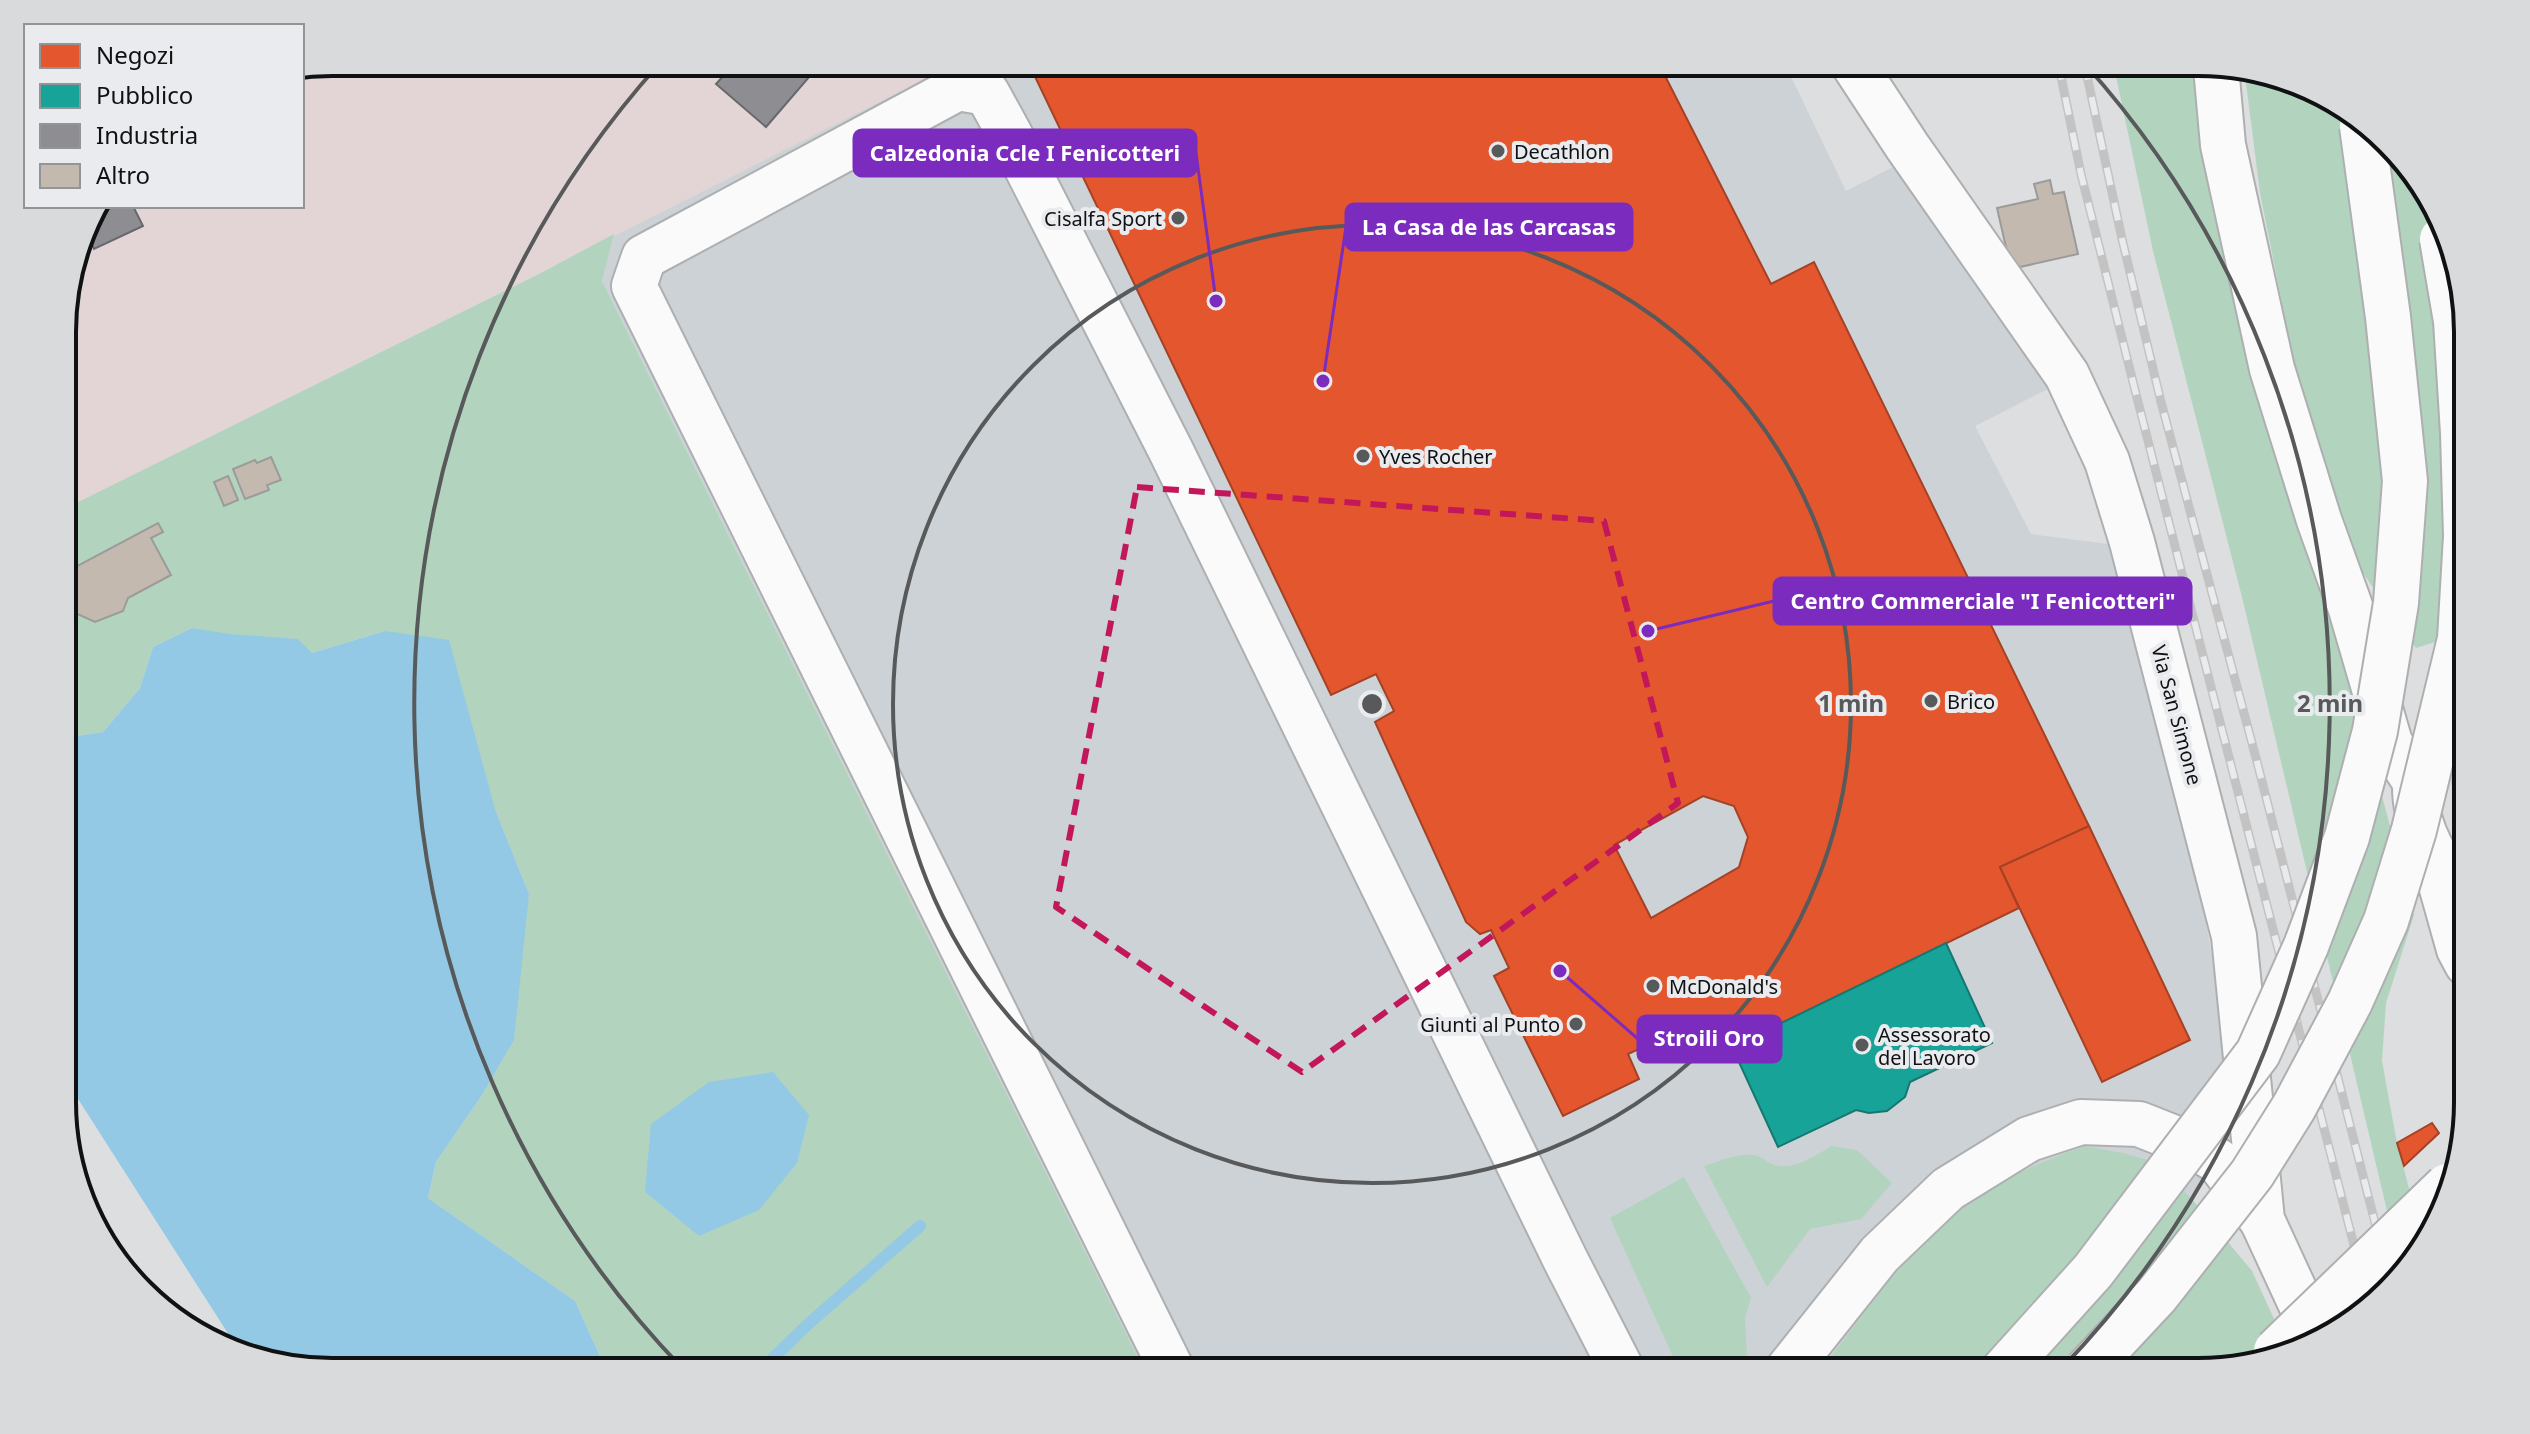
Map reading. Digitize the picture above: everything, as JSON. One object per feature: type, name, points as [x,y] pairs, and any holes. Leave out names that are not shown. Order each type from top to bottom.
[{"type":"main road","name":"Via San Simone","points":[[1861,76],[2067,375],[2107,461],[2132,542],[2234,936],[2262,1220],[2313,1331]]},
{"type":"main road","points":[[2217,77],[2223,145],[2272,369],[2319,520],[2351,609],[2390,743],[2414,780]]},
{"type":"main road","points":[[1166,1358],[634,286],[644,257],[958,88],[987,93],[1009,133],[1171,451],[1615,1357]]},
{"type":"main road","points":[[2015,1357],[2093,1271],[2258,1053],[2306,946],[2347,837],[2375,731],[2396,603],[2405,481],[2386,302],[2364,137]]},
{"type":"main road","points":[[2099,1357],[2157,1295],[2252,1174],[2294,1107],[2350,1002],[2386,921],[2400,876],[2453,670]]},
{"type":"main road","points":[[2453,684],[2439,699],[2425,725],[2414,780],[2416,813],[2430,846],[2453,928]]},
{"type":"main road","points":[[2430,846],[2453,878]]},
{"type":"main road","points":[[1798,1357],[1880,1254],[1948,1189],[2029,1139],[2081,1122],[2139,1124],[2192,1145],[2218,1161],[2262,1220]]},
{"type":"main road","points":[[2285,1342],[2435,1198]]},
{"type":"highlighted area","points":[[1137,487],[1604,521],[1678,803],[1302,1072],[1056,907]]},
{"type":"shaded area","points":[[930,76],[1791,76],[1846,191],[1895,166],[2048,389],[1975,426],[2031,534],[2116,545],[2205,917],[2226,1034],[2235,1144],[2190,1197],[2252,1271],[2179,1357],[1138,1358],[602,281],[614,234]]},
{"type":"shaded area","points":[[931,76],[76,503],[78,299],[85,266],[102,219],[108,208],[304,208],[304,78]]},
{"type":"green space","points":[[2116,76],[2199,76],[2212,207],[2278,458],[2335,622],[2414,915],[2386,1003],[2382,1061],[2397,1143],[2420,1230],[2399,1261],[2243,601],[2153,251]]},
{"type":"green space","points":[[2246,81],[2296,96],[2326,110],[2354,129],[2401,176],[2420,204],[2434,234],[2445,266],[2453,316],[2453,636],[2416,648],[2353,559],[2305,417],[2260,193]]},
{"type":"green space","points":[[614,234],[602,281],[1138,1358],[601,1358],[575,1301],[428,1198],[436,1162],[480,1098],[529,894],[495,809],[385,631],[312,653],[192,628],[153,647],[140,688],[103,732],[76,736],[76,503]]},
{"type":"green space","points":[[2453,744],[2453,792],[2450,774]]},
{"type":"green space","points":[[1832,1146],[1857,1150],[1892,1183],[1861,1219],[1810,1229],[1767,1287],[1704,1166],[1728,1158],[1754,1155],[1772,1164],[1787,1166],[1803,1162]]},
{"type":"green space","points":[[2084,1146],[2155,1162],[2190,1197],[2252,1271],[2285,1342],[2248,1353],[2214,1357],[1830,1357],[1874,1299],[1937,1228],[1983,1192],[2045,1161]]},
{"type":"green space","points":[[1684,1177],[1751,1298],[1745,1318],[1747,1357],[1673,1357],[1610,1218]]},
{"type":"water","points":[[192,628],[298,639],[312,653],[385,631],[449,640],[495,809],[529,894],[514,1040],[480,1098],[436,1162],[428,1198],[575,1301],[601,1358],[332,1358],[299,1356],[266,1349],[230,1336],[76,1096],[76,736],[103,732],[140,688],[153,647]]},
{"type":"water","points":[[773,1072],[809,1115],[797,1163],[759,1210],[699,1236],[645,1192],[651,1124],[709,1082]]},
{"type":"building: Negozi","points":[[1035,76],[1665,76],[1771,284],[1814,262],[2089,826],[2000,867],[2019,908],[1732,1047],[1725,1039],[1692,1055],[1678,1031],[1645,1046],[1628,1054],[1639,1079],[1563,1116],[1494,976],[1509,968],[1491,930],[1480,934],[1466,922],[1375,722],[1394,711],[1376,674],[1331,695]],"holes":[[[1703,796],[1734,806],[1748,837],[1739,867],[1651,918],[1614,845]]]},
{"type":"building: Negozi","points":[[2089,826],[2190,1040],[2102,1082],[2000,867]]},
{"type":"building: Negozi","points":[[2432,1123],[2439,1133],[2404,1166],[2397,1143]]},
{"type":"building: Pubblico","name":"Assessorato del Lavoro","points":[[1946,943],[1992,1043],[1910,1082],[1905,1097],[1887,1111],[1869,1113],[1856,1110],[1778,1147],[1732,1047]]},
{"type":"building: Industria","points":[[723,76],[810,76],[766,127],[716,84]]},
{"type":"building: Industria","points":[[108,208],[134,208],[143,226],[94,249],[96,234]]},
{"type":"building: Altro","points":[[2050,180],[2053,194],[2064,192],[2078,254],[2011,269],[1997,208],[2038,199],[2034,184]]},
{"type":"building: Altro","points":[[271,457],[281,480],[267,485],[269,490],[245,499],[233,469]]},
{"type":"building: Altro","points":[[228,476],[238,500],[224,506],[214,482]]},
{"type":"building: Altro","points":[[158,523],[163,532],[151,538],[171,575],[128,598],[123,611],[95,622],[76,613],[76,567]]},
{"type":"waterway","points":[[774,1358],[920,1226]]},
{"type":"railway","points":[[2061,76],[2081,174],[2135,390],[2366,1294]]},
{"type":"railway","points":[[2087,76],[2161,402],[2388,1273]]},
{"type":"place","name":"Decathlon","points":[[1498,151]]},
{"type":"place","name":"Cisalfa Sport","points":[[1178,218]]},
{"type":"place","name":"Calzedonia Ccle I Fenicotteri","points":[[1216,301]]},
{"type":"place","name":"La Casa de las Carcasas","points":[[1323,381]]},
{"type":"place","name":"Yves Rocher","points":[[1363,456]]},
{"type":"place","name":"Centro Commerciale \"I Fenicotteri\"","points":[[1648,631]]},
{"type":"place","name":"Brico","points":[[1931,701]]},
{"type":"place","name":"Stroili Oro","points":[[1560,971]]},
{"type":"place","name":"McDonald's","points":[[1653,986]]},
{"type":"place","name":"Giunti al Punto","points":[[1576,1024]]},
{"type":"place","name":"Assessorato del Lavoro","points":[[1862,1045]]}]
